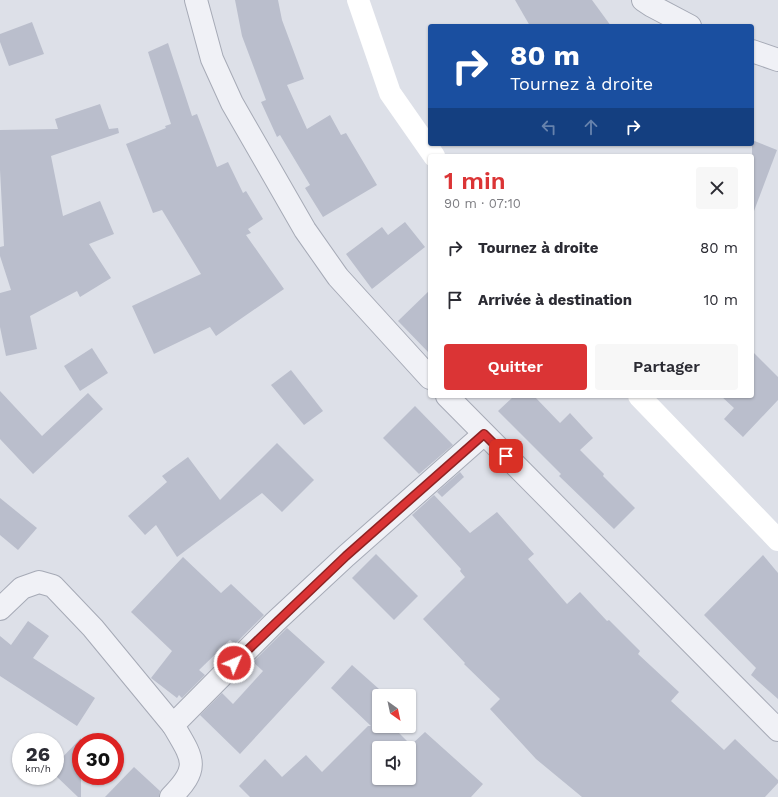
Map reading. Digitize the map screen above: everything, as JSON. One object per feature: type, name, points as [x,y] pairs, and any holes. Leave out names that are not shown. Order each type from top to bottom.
[{"type":"main road","points":[[358,0],[390,93],[433,154]]},
{"type":"main road","points":[[641,398],[778,540]]},
{"type":"street","points":[[196,0],[212,60],[232,103],[305,230],[338,277],[428,376]]},
{"type":"street","points":[[643,0],[686,24]]},
{"type":"street","points":[[754,52],[778,60]]},
{"type":"street","points":[[449,398],[778,730]]},
{"type":"street","points":[[173,725],[275,622],[335,566],[484,434]]},
{"type":"street","points":[[0,609],[22,588],[39,582],[53,586],[93,628],[173,725],[185,745],[192,766],[186,782],[171,797]]},
{"type":"building","points":[[235,0],[278,0],[282,20],[304,79],[287,85],[307,129],[330,115],[341,135],[346,133],[377,185],[323,217],[305,188],[310,185],[280,135],[277,137],[261,102],[266,100],[242,36]]},
{"type":"building","points":[[515,0],[592,0],[610,24],[529,24]]},
{"type":"building","points":[[32,22],[44,54],[9,66],[0,42],[0,34]]},
{"type":"building","points":[[168,43],[192,116],[197,114],[217,167],[228,162],[243,193],[246,191],[263,219],[248,229],[251,233],[246,235],[284,289],[216,336],[210,327],[154,354],[132,306],[201,274],[162,210],[153,213],[126,144],[166,128],[165,126],[171,124],[148,52]]},
{"type":"building","points":[[100,104],[109,129],[118,128],[119,133],[51,156],[63,216],[100,201],[114,234],[89,244],[111,278],[80,297],[77,291],[30,316],[37,349],[6,356],[0,327],[0,293],[11,290],[0,256],[0,247],[4,246],[0,170],[0,130],[58,129],[55,119]]},
{"type":"building","points":[[754,141],[777,150],[754,211],[754,154],[752,154]]},
{"type":"building","points":[[405,222],[425,247],[372,289],[346,254],[382,227],[388,235]]},
{"type":"building","points":[[428,292],[428,352],[398,321]]},
{"type":"building","points":[[92,348],[108,373],[80,391],[64,366]]},
{"type":"building","points":[[754,353],[778,377],[778,400],[743,437],[724,419],[734,408],[723,398],[754,398]]},
{"type":"building","points":[[291,370],[323,411],[304,425],[271,385]]},
{"type":"building","points":[[0,391],[42,436],[88,393],[103,409],[33,474],[0,439]]},
{"type":"building","points":[[512,398],[536,398],[560,423],[570,413],[593,438],[580,450],[604,474],[603,476],[635,508],[614,529],[559,476],[561,474],[498,411]]},
{"type":"building","points":[[415,406],[453,445],[419,474],[383,438]]},
{"type":"building","points":[[277,443],[314,480],[282,512],[262,493],[177,557],[156,525],[145,535],[128,516],[167,482],[162,476],[188,457],[220,500]]},
{"type":"building","points":[[460,472],[464,477],[442,497],[437,492]]},
{"type":"building","points":[[434,495],[470,533],[497,512],[534,554],[528,559],[567,604],[580,592],[607,621],[609,620],[640,651],[638,654],[679,692],[671,701],[724,750],[735,739],[778,780],[778,783],[765,797],[582,797],[536,759],[490,709],[500,699],[464,664],[465,663],[423,619],[465,577],[460,571],[461,569],[412,515]]},
{"type":"building","points":[[0,498],[37,528],[18,550],[0,535]]},
{"type":"building","points":[[376,554],[418,596],[394,620],[352,578]]},
{"type":"building","points":[[763,555],[778,573],[778,699],[751,675],[756,668],[704,615]]},
{"type":"building","points":[[183,557],[221,593],[231,584],[264,615],[235,644],[230,640],[199,670],[205,675],[182,698],[179,695],[177,698],[151,678],[172,651],[131,612]]},
{"type":"building","points":[[28,621],[49,636],[33,658],[95,698],[77,726],[0,676],[0,636],[11,645]]},
{"type":"building","points":[[287,628],[325,662],[240,754],[200,715],[222,693],[233,704],[263,671],[253,662]]},
{"type":"building","points":[[352,665],[379,689],[372,689],[372,733],[399,733],[407,741],[372,741],[372,785],[416,785],[415,741],[425,732],[483,784],[471,797],[250,797],[239,786],[265,759],[282,777],[306,755],[322,772],[368,726],[371,726],[331,688]]},
{"type":"building","points":[[72,747],[72,785],[81,785],[81,797],[78,797],[64,784],[64,756]]},
{"type":"building","points":[[134,767],[160,791],[159,797],[105,797],[117,785],[124,785],[124,777]]},
{"type":"route","points":[[234,663],[275,622],[346,556],[484,434],[506,456]]}]
